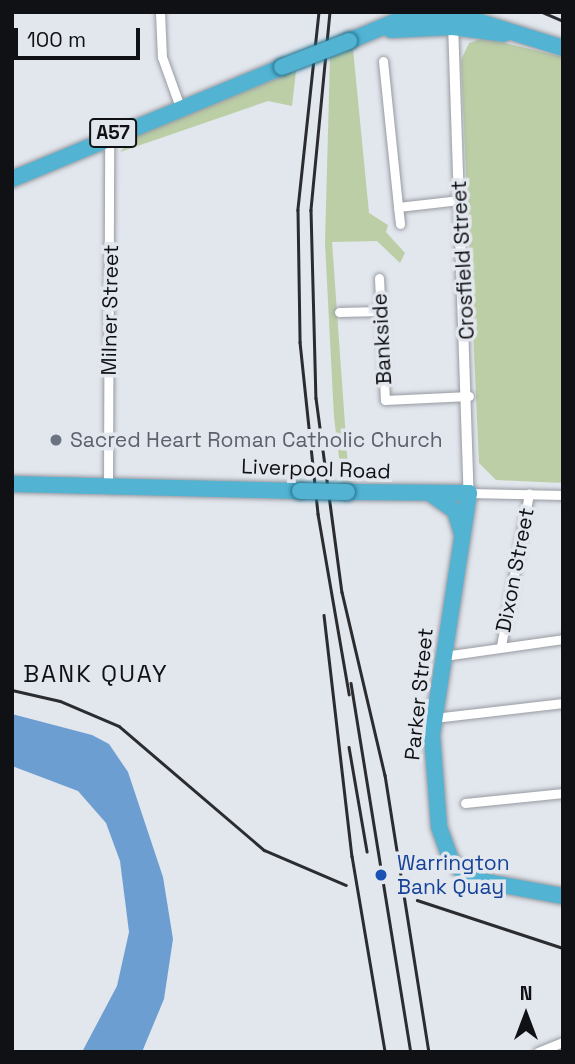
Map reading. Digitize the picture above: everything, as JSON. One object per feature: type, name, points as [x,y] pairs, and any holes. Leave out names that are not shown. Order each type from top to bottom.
[{"type":"highway","name":"A57","points":[[12,179],[109,135],[377,31],[454,18],[563,48]]},
{"type":"highway","name":"Liverpool Road","points":[[12,484],[469,493]]},
{"type":"highway","name":"Liverpool Road","points":[[76,487],[109,493],[162,485]]},
{"type":"highway","points":[[420,492],[447,502],[462,537]]},
{"type":"highway","name":"Parker Street","points":[[469,493],[434,718],[432,770],[440,833],[455,865],[481,884],[563,896]]},
{"type":"street","points":[[160,12],[162,57],[180,107]]},
{"type":"street","name":"Crosfield Street","points":[[454,18],[469,396],[469,493]]},
{"type":"street","points":[[372,69],[383,65],[400,224]]},
{"type":"street","name":"Milner Street","points":[[108,485],[109,135]]},
{"type":"street","points":[[398,206],[460,200]]},
{"type":"street","name":"Bankside","points":[[379,278],[385,400],[469,396]]},
{"type":"street","points":[[339,312],[381,311]]},
{"type":"street","points":[[469,493],[563,495]]},
{"type":"street","name":"Dixon Street","points":[[501,646],[529,494]]},
{"type":"street","points":[[443,656],[563,639]]},
{"type":"street","points":[[434,718],[563,703]]},
{"type":"street","points":[[465,803],[563,793]]},
{"type":"street","points":[[538,1052],[563,1042]]},
{"type":"green space","points":[[484,38],[563,57],[563,483],[496,480],[479,463],[461,60],[469,43]]},
{"type":"green space","points":[[353,49],[369,213],[388,225],[386,232],[405,253],[400,263],[377,241],[332,242],[349,481],[342,481],[334,417],[325,243],[330,58]]},
{"type":"green space","points":[[296,71],[292,106],[268,101],[120,152],[139,132]]},
{"type":"water","points":[[12,714],[92,735],[109,744],[128,772],[163,877],[173,939],[164,999],[142,1052],[82,1052],[117,986],[129,932],[120,861],[106,823],[78,791],[12,766]]},
{"type":"railway","points":[[319,12],[298,210],[300,342],[318,514],[349,694]]},
{"type":"railway","points":[[330,12],[311,210],[316,398],[342,592],[385,775],[429,1052]]},
{"type":"railway","points":[[542,12],[563,21]]},
{"type":"railway","points":[[324,615],[352,856],[385,1052]]},
{"type":"railway","points":[[351,683],[411,1052]]},
{"type":"railway","points":[[12,690],[60,701],[119,726],[264,850],[346,885]]},
{"type":"railway","points":[[349,747],[367,851]]},
{"type":"railway","points":[[417,900],[563,948]]},
{"type":"place","name":"Sacred Heart Roman Catholic Church","points":[[56,440]]},
{"type":"place","name":"Warrington Bank Quay","points":[[381,875]]},
{"type":"district","name":"BANK QUAY","points":[[96,674]]}]
